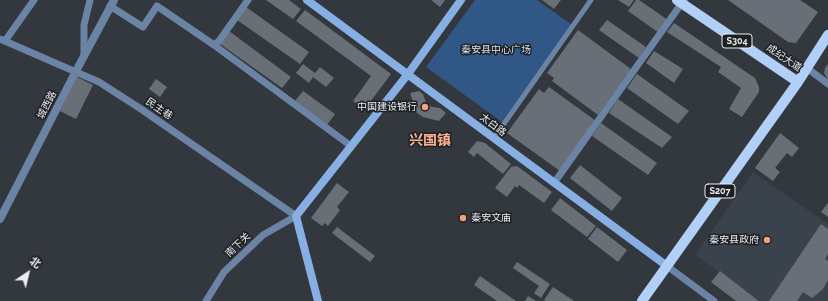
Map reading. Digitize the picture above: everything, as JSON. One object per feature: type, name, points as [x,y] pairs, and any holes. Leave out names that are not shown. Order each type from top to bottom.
[{"type":"main road","name":"太白路","points":[[307,0],[667,266]]},
{"type":"main road","points":[[318,301],[296,216],[408,74],[461,0]]},
{"type":"main road","name":"成纪大道","points":[[681,1],[798,82]]},
{"type":"main road","name":"S207","points":[[642,301],[798,82],[828,36]]},
{"type":"street","points":[[3,40],[34,0]]},
{"type":"street","points":[[84,56],[84,25],[90,0]]},
{"type":"street","points":[[214,45],[219,41],[248,0]]},
{"type":"street","points":[[494,138],[591,0]]},
{"type":"street","points":[[554,183],[681,1]]},
{"type":"street","points":[[112,3],[143,27],[157,6],[214,45],[351,146]]},
{"type":"street","name":"城西路","points":[[0,219],[112,3]]},
{"type":"street","name":"民主巷","points":[[3,40],[75,73],[99,82],[136,105],[296,216]]},
{"type":"street","points":[[807,68],[828,84]]},
{"type":"street","name":"南下关","points":[[206,301],[224,272],[263,235],[296,216]]},
{"type":"street","points":[[667,266],[714,301]]},
{"type":"shaded area","name":"秦安县政府","points":[[753,172],[828,224],[828,301],[761,301],[695,255]]},
{"type":"green space","name":"秦安县中心广场","points":[[475,0],[537,0],[572,25],[502,122],[426,67]]},
{"type":"building","points":[[266,0],[289,0],[301,9],[293,19]]},
{"type":"building","points":[[431,0],[445,0],[440,7]]},
{"type":"building","points":[[542,0],[561,0],[554,9]]},
{"type":"building","points":[[618,0],[634,0],[629,7]]},
{"type":"building","points":[[636,0],[639,0],[668,20],[659,33],[628,11]]},
{"type":"building","points":[[728,0],[800,0],[818,12],[796,43],[788,42]]},
{"type":"building","points":[[246,7],[309,52],[300,64],[237,20]]},
{"type":"building","points":[[305,10],[391,74],[365,109],[353,101],[371,76],[296,21]]},
{"type":"building","points":[[607,20],[646,47],[639,58],[599,30]]},
{"type":"building","points":[[674,23],[755,78],[759,87],[759,92],[742,117],[729,109],[741,88],[718,72],[721,67],[667,32]]},
{"type":"building","points":[[578,30],[631,69],[598,115],[552,81],[554,78],[547,73]]},
{"type":"building","points":[[229,31],[291,77],[282,88],[220,44]]},
{"type":"building","points":[[654,51],[683,69],[674,83],[646,63]]},
{"type":"building","points":[[303,64],[315,73],[320,67],[334,78],[326,87],[313,77],[309,83],[296,73]]},
{"type":"building","points":[[828,64],[828,80],[824,73]]},
{"type":"building","points":[[637,74],[689,111],[678,124],[627,88]]},
{"type":"building","points":[[77,77],[93,85],[76,119],[60,111]]},
{"type":"building","points":[[156,79],[167,87],[160,97],[149,89]]},
{"type":"building","points":[[549,87],[596,121],[560,171],[507,133],[539,89],[544,93]]},
{"type":"building","points":[[303,91],[335,114],[327,125],[295,101]]},
{"type":"building","points":[[419,91],[423,94],[426,103],[432,107],[440,108],[446,113],[439,121],[423,117],[417,113],[410,93]]},
{"type":"building","points":[[618,99],[672,137],[662,148],[609,113]]},
{"type":"building","points":[[601,123],[657,163],[648,175],[592,136]]},
{"type":"building","points":[[780,133],[799,148],[792,157],[787,153],[775,168],[780,172],[773,181],[755,168]]},
{"type":"building","points":[[477,141],[485,143],[511,164],[503,174],[477,153],[474,157],[468,152]]},
{"type":"building","points":[[580,165],[622,198],[612,211],[570,178]]},
{"type":"building","points":[[517,166],[552,192],[544,203],[519,185],[517,188],[515,186],[507,197],[495,188],[511,167]]},
{"type":"building","points":[[337,183],[349,192],[337,207],[340,210],[328,226],[325,223],[322,226],[311,218]]},
{"type":"building","points":[[560,198],[596,226],[587,237],[551,210]]},
{"type":"building","points":[[828,203],[828,217],[821,212]]},
{"type":"building","points":[[821,224],[828,229],[828,254],[825,259],[828,261],[828,280],[823,289],[812,298],[803,292],[797,301],[769,301]]},
{"type":"building","points":[[337,227],[375,256],[370,262],[332,233]]},
{"type":"building","points":[[597,227],[627,250],[618,262],[588,239]]},
{"type":"building","points":[[517,262],[550,284],[541,298],[534,293],[539,286],[513,268]]},
{"type":"building","points":[[720,271],[759,301],[736,301],[711,282]]},
{"type":"building","points":[[480,276],[516,301],[497,301],[474,285]]},
{"type":"building","points":[[553,287],[574,301],[544,300]]},
{"type":"building","points":[[528,296],[536,301],[525,301]]},
{"type":"place","name":"中国建设银行","points":[[425,107]]},
{"type":"place","name":"秦安文庙","points":[[463,218]]},
{"type":"place","name":"秦安县政府","points":[[767,240]]},
{"type":"district","name":"兴国镇","points":[[430,141]]}]
